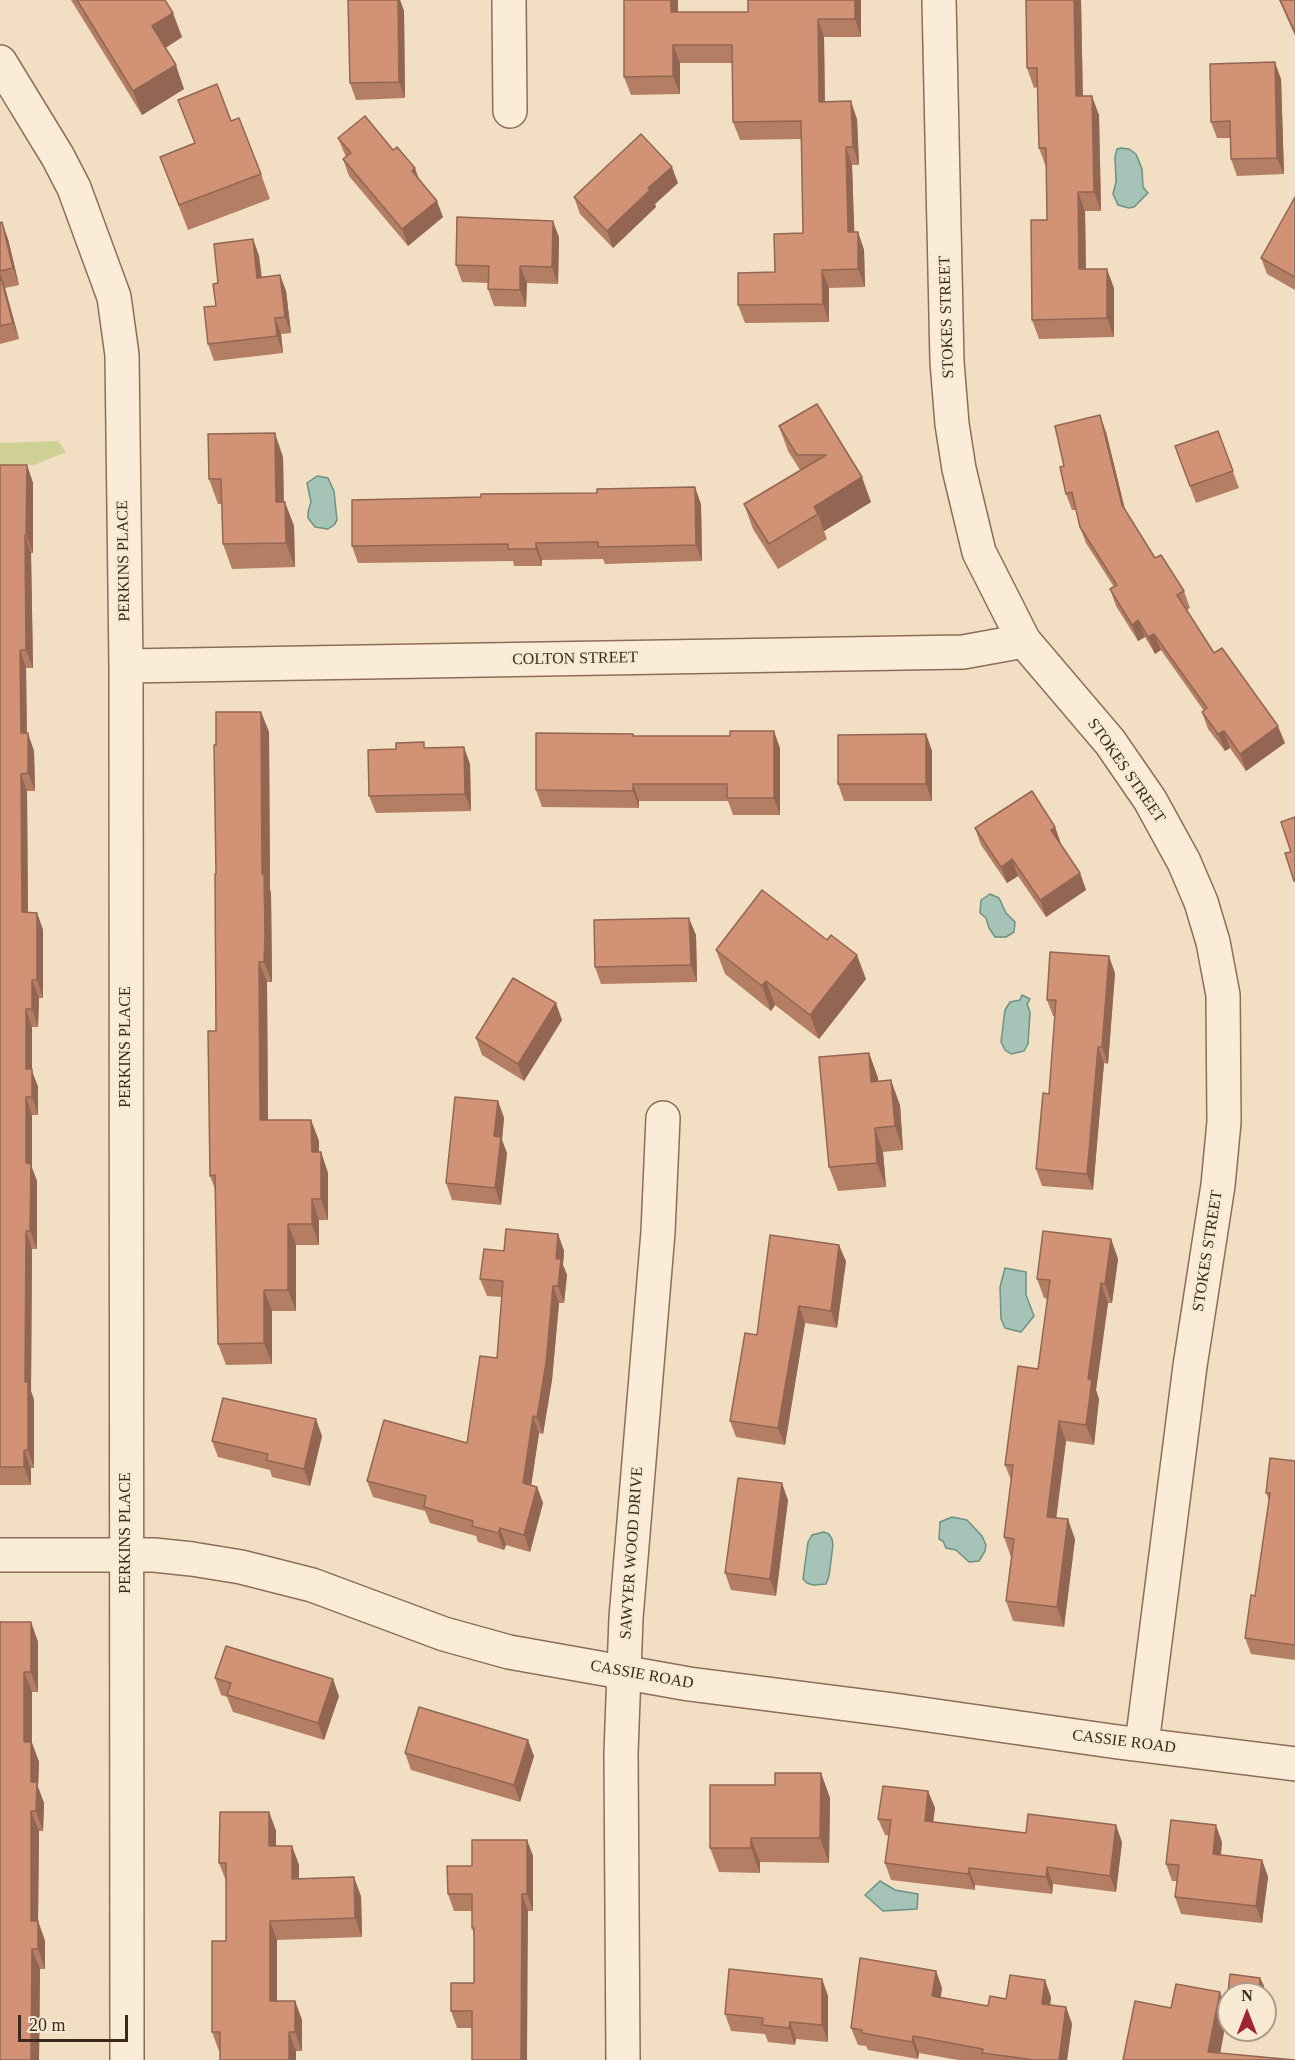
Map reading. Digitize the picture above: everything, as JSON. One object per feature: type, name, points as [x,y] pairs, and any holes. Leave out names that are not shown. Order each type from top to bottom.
[{"type":"street","points":[[509,0],[510,111]]},
{"type":"street","name":"STOKES STREET","points":[[939,0],[947,362],[952,424],[959,469],[979,552],[1024,641],[1110,741],[1150,800],[1184,862],[1201,902],[1213,942],[1223,995],[1224,1122],[1218,1185],[1190,1366],[1142,1744]]},
{"type":"street","name":"PERKINS PLACE","points":[[0,62],[58,157],[74,188],[114,297],[122,355],[126,666],[127,2060]]},
{"type":"street","name":"COLTON STREET","points":[[126,666],[963,652],[1024,641]]},
{"type":"street","name":"SAWYER WOOD DRIVE","points":[[623,2060],[621,1753],[626,1618],[658,1232],[663,1118]]},
{"type":"street","name":"CASSIE ROAD","points":[[0,1555],[154,1555],[192,1559],[241,1567],[312,1585],[444,1634],[509,1652],[689,1684],[1295,1764]]},
{"type":"green space","points":[[58,441],[66,452],[34,465],[0,467],[0,443]]},
{"type":"shaded area","points":[[1117,149],[1129,149],[1136,154],[1142,169],[1143,187],[1148,193],[1134,207],[1129,208],[1118,205],[1113,194],[1116,182],[1115,157]]},
{"type":"shaded area","points":[[317,476],[328,478],[334,491],[337,520],[328,529],[315,527],[308,518],[311,502],[307,483]]},
{"type":"shaded area","points":[[990,894],[999,898],[1006,913],[1015,922],[1014,932],[1006,937],[995,937],[986,918],[980,913],[981,900]]},
{"type":"shaded area","points":[[1022,995],[1030,999],[1027,1004],[1030,1012],[1028,1044],[1024,1051],[1011,1054],[1005,1050],[1001,1042],[1005,1010],[1010,1002],[1020,1000]]},
{"type":"shaded area","points":[[1005,1268],[1026,1272],[1026,1295],[1034,1316],[1021,1332],[1005,1328],[1001,1319],[1000,1287]]},
{"type":"shaded area","points":[[952,1517],[967,1520],[982,1536],[986,1545],[979,1561],[969,1562],[956,1550],[946,1548],[943,1541],[939,1539],[940,1522]]},
{"type":"shaded area","points":[[824,1532],[829,1534],[833,1545],[829,1576],[826,1584],[813,1585],[803,1579],[808,1542],[812,1535]]},
{"type":"shaded area","points":[[880,1881],[895,1890],[918,1894],[917,1909],[883,1911],[865,1895]]},
{"type":"building","points":[[77,0],[165,0],[173,13],[152,26],[176,65],[133,91]]},
{"type":"building","points":[[348,0],[398,0],[399,82],[350,83]]},
{"type":"building","points":[[624,0],[671,0],[671,12],[748,12],[748,0],[855,0],[855,19],[818,19],[819,102],[851,101],[853,147],[846,147],[848,232],[858,232],[858,269],[822,270],[823,304],[738,305],[738,273],[775,272],[774,234],[803,233],[801,121],[733,122],[732,45],[673,45],[673,76],[624,77]]},
{"type":"building","points":[[1026,0],[1074,0],[1076,96],[1092,96],[1094,192],[1078,192],[1079,269],[1107,269],[1107,318],[1032,320],[1031,220],[1047,220],[1046,148],[1039,148],[1037,68],[1027,68]]},
{"type":"building","points":[[1280,0],[1295,0],[1295,32]]},
{"type":"building","points":[[1275,62],[1277,158],[1231,159],[1230,121],[1211,122],[1210,64]]},
{"type":"building","points":[[217,84],[231,121],[239,118],[261,174],[179,205],[160,157],[195,143],[178,100]]},
{"type":"building","points":[[365,116],[393,150],[397,147],[415,168],[412,171],[437,201],[402,229],[343,159],[351,153],[338,138]]},
{"type":"building","points":[[641,134],[672,167],[648,188],[650,190],[607,231],[574,197]]},
{"type":"building","points":[[1295,197],[1295,277],[1261,258]]},
{"type":"building","points":[[457,217],[553,221],[552,267],[520,266],[520,290],[488,289],[489,266],[456,265]]},
{"type":"building","points":[[2,222],[13,268],[0,271],[0,223]]},
{"type":"building","points":[[253,239],[257,278],[280,275],[285,317],[275,318],[277,336],[208,344],[204,307],[216,306],[213,284],[218,283],[214,244]]},
{"type":"building","points":[[0,274],[13,323],[0,326]]},
{"type":"building","points":[[817,404],[862,477],[814,507],[818,514],[769,544],[744,504],[826,455],[797,455],[779,426]]},
{"type":"building","points":[[1100,415],[1122,505],[1155,558],[1161,555],[1184,591],[1177,595],[1214,653],[1222,648],[1278,726],[1240,754],[1224,731],[1218,734],[1202,712],[1207,708],[1154,634],[1148,637],[1138,620],[1132,625],[1110,589],[1117,585],[1080,527],[1072,492],[1066,494],[1060,467],[1064,466],[1055,426]]},
{"type":"building","points":[[1218,431],[1233,471],[1190,486],[1175,446]]},
{"type":"building","points":[[275,433],[276,502],[285,502],[286,543],[223,544],[221,479],[209,479],[208,434]]},
{"type":"building","points":[[0,465],[27,465],[26,650],[20,650],[21,733],[28,733],[28,773],[21,774],[22,912],[37,913],[37,980],[32,980],[32,1009],[26,1009],[26,1069],[32,1069],[32,1097],[26,1097],[26,1163],[31,1164],[30,1231],[26,1231],[25,1382],[28,1382],[28,1450],[24,1450],[24,1467],[0,1467]]},
{"type":"building","points":[[695,487],[696,545],[598,547],[598,542],[536,543],[536,549],[508,549],[508,544],[352,546],[352,500],[481,497],[481,494],[597,493],[597,489]]},
{"type":"building","points":[[216,712],[261,712],[262,874],[264,874],[265,934],[264,962],[259,962],[260,1120],[311,1120],[312,1152],[321,1152],[321,1199],[312,1199],[312,1224],[288,1224],[288,1290],[264,1290],[264,1343],[218,1344],[215,1175],[210,1176],[208,1031],[216,1031],[214,745],[216,745]]},
{"type":"building","points":[[730,731],[774,731],[774,798],[727,798],[727,784],[633,784],[633,791],[536,790],[536,733],[730,736]]},
{"type":"building","points":[[926,734],[926,784],[838,784],[838,735]]},
{"type":"building","points":[[424,742],[424,748],[464,747],[465,794],[369,796],[368,750],[396,749],[396,743]]},
{"type":"building","points":[[1032,791],[1055,827],[1051,830],[1080,873],[1040,900],[1012,859],[1001,867],[975,828]]},
{"type":"building","points":[[1295,817],[1294,881],[1285,853],[1291,852],[1281,822]]},
{"type":"building","points":[[762,890],[827,940],[831,935],[857,955],[810,1015],[766,981],[762,986],[716,950]]},
{"type":"building","points":[[689,918],[691,965],[595,967],[594,920]]},
{"type":"building","points":[[1050,952],[1109,956],[1102,1047],[1098,1047],[1087,1174],[1036,1169],[1043,1093],[1049,1094],[1056,1000],[1047,1000]]},
{"type":"building","points":[[513,978],[556,1003],[518,1064],[476,1038]]},
{"type":"building","points":[[869,1053],[871,1082],[891,1080],[895,1126],[875,1128],[877,1163],[829,1167],[819,1057]]},
{"type":"building","points":[[455,1097],[498,1101],[494,1136],[501,1137],[495,1188],[446,1183]]},
{"type":"building","points":[[506,1229],[558,1234],[556,1259],[561,1259],[558,1286],[553,1286],[546,1363],[537,1417],[533,1416],[523,1483],[537,1487],[524,1535],[500,1528],[498,1533],[472,1526],[473,1521],[424,1507],[426,1496],[367,1481],[384,1420],[467,1443],[480,1356],[497,1358],[503,1281],[480,1279],[484,1249],[504,1251]]},
{"type":"building","points":[[1043,1231],[1111,1239],[1105,1284],[1101,1283],[1088,1379],[1092,1380],[1086,1425],[1059,1421],[1047,1517],[1068,1519],[1057,1607],[1006,1601],[1014,1539],[1004,1537],[1013,1465],[1005,1465],[1018,1366],[1038,1369],[1050,1280],[1037,1279]]},
{"type":"building","points":[[770,1235],[839,1245],[831,1311],[799,1306],[778,1428],[730,1421],[745,1333],[757,1335]]},
{"type":"building","points":[[223,1398],[316,1419],[304,1469],[266,1460],[268,1454],[212,1441]]},
{"type":"building","points":[[1270,1458],[1295,1461],[1295,1645],[1245,1638],[1251,1595],[1255,1596],[1270,1493],[1266,1493]]},
{"type":"building","points":[[738,1478],[782,1483],[770,1579],[725,1573]]},
{"type":"building","points":[[0,1622],[31,1622],[31,1672],[24,1672],[24,1742],[31,1742],[31,1782],[37,1782],[36,1811],[31,1811],[31,1921],[38,1921],[38,1949],[32,1949],[31,2060],[0,2060]]},
{"type":"building","points":[[226,1646],[333,1679],[318,1723],[227,1695],[231,1683],[215,1678]]},
{"type":"building","points":[[419,1707],[528,1740],[514,1785],[405,1753]]},
{"type":"building","points":[[775,1773],[821,1773],[820,1838],[751,1838],[751,1848],[710,1848],[710,1785],[775,1785]]},
{"type":"building","points":[[883,1786],[928,1791],[925,1821],[1026,1833],[1028,1814],[1116,1825],[1110,1876],[1047,1867],[1046,1877],[969,1868],[968,1874],[885,1863],[891,1820],[878,1819]]},
{"type":"building","points":[[220,1812],[269,1812],[269,1846],[292,1846],[292,1879],[354,1877],[355,1918],[270,1921],[270,2001],[295,2001],[295,2032],[289,2032],[289,2060],[220,2060],[220,2032],[212,2032],[212,1941],[226,1941],[226,1863],[219,1863]]},
{"type":"building","points":[[1171,1820],[1216,1825],[1213,1854],[1262,1860],[1256,1906],[1175,1897],[1179,1865],[1166,1864]]},
{"type":"building","points":[[472,1840],[527,1840],[527,1894],[522,1894],[521,2060],[472,2060],[472,2011],[451,2011],[451,1983],[474,1983],[474,1928],[472,1928],[472,1894],[448,1894],[447,1866],[472,1866]]},
{"type":"building","points":[[860,1958],[936,1971],[932,1996],[988,2006],[990,1996],[1006,1999],[1010,1975],[1045,1980],[1042,2004],[1066,2007],[1059,2060],[1035,2060],[982,2053],[983,2049],[913,2036],[912,2042],[862,2033],[862,2030],[851,2028]]},
{"type":"building","points":[[729,1969],[822,1979],[822,2025],[790,2022],[789,2028],[762,2025],[763,2018],[725,2014]]},
{"type":"building","points":[[1230,1974],[1260,1978],[1260,1982],[1229,1982]]},
{"type":"building","points":[[1176,1984],[1217,1991],[1217,2007],[1208,2052],[1295,2060],[1123,2060],[1135,2001],[1171,2008]]}]
